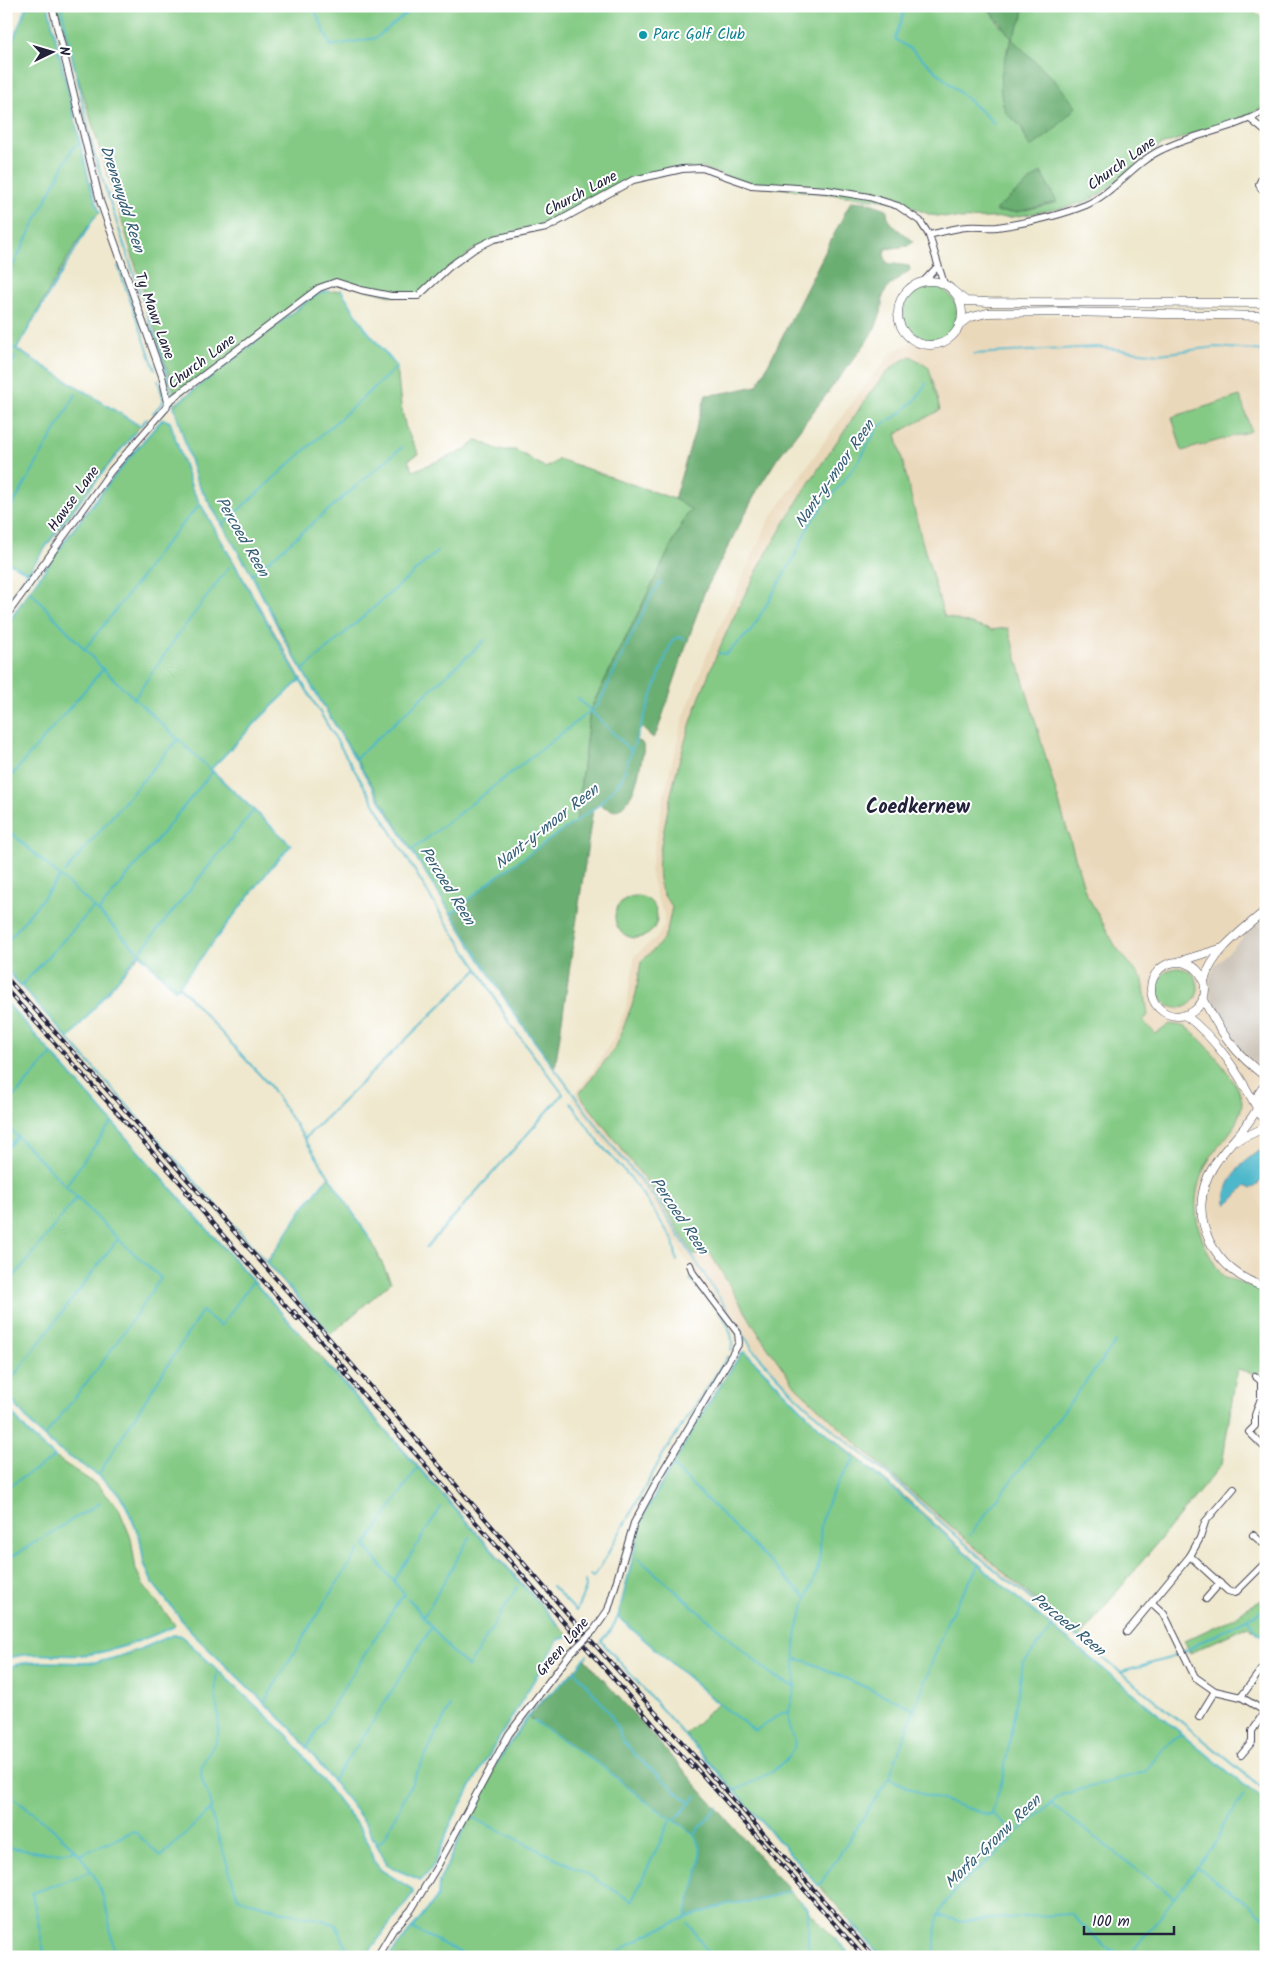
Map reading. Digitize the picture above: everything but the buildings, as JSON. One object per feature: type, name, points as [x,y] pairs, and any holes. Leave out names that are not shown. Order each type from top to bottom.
[{"type":"street","name":"Ty Mawr Lane","points":[[52,6],[100,201],[171,401]]},
{"type":"street","name":"Church Lane","points":[[929,235],[967,227],[996,227],[1064,213],[1088,204],[1105,193],[1163,148],[1250,119],[1266,110]]},
{"type":"street","points":[[1250,119],[1266,132]]},
{"type":"street","name":"Church Lane","points":[[171,401],[319,288],[336,282],[361,290],[391,296],[418,296],[450,267],[474,249],[494,239],[546,228],[633,180],[682,169],[702,168],[751,186],[827,190],[869,197],[898,206],[920,221],[929,235],[944,284]]},
{"type":"street","points":[[1266,170],[1259,184],[1261,189],[1266,190]]},
{"type":"street","points":[[938,266],[924,281],[909,288],[899,302],[898,319],[905,334],[914,341],[924,344],[938,344],[948,339],[959,325],[968,318],[987,313],[1063,312],[1266,316]]},
{"type":"street","points":[[924,281],[944,284],[966,300],[988,302],[1266,303]]},
{"type":"street","points":[[952,290],[961,306],[959,325]]},
{"type":"street","name":"Hawse Lane","points":[[6,616],[105,478],[171,401]]},
{"type":"street","points":[[1266,910],[1223,948],[1207,971],[1204,981],[1203,998],[1221,1032],[1250,1066],[1266,1078]]},
{"type":"street","points":[[1203,998],[1193,1012],[1178,1016],[1164,1012],[1158,1006],[1151,992],[1152,984],[1158,970],[1165,965],[1223,948]]},
{"type":"street","points":[[1178,962],[1194,967],[1204,981]]},
{"type":"street","points":[[1185,1015],[1206,1032],[1236,1069],[1256,1108],[1266,1120]]},
{"type":"street","points":[[1266,1085],[1258,1094],[1256,1108],[1236,1140],[1212,1168],[1205,1186],[1201,1206],[1205,1230],[1218,1256],[1236,1274],[1266,1287]]},
{"type":"street","points":[[1236,1140],[1266,1128]]},
{"type":"street","name":"Green Lane","points":[[377,1957],[393,1930],[411,1910],[438,1866],[509,1734],[570,1654],[594,1630],[608,1610],[634,1523],[658,1479],[738,1350],[740,1339],[724,1312],[693,1273],[690,1265]]},
{"type":"street","points":[[1255,1376],[1261,1381],[1261,1398],[1255,1415],[1255,1426],[1248,1432],[1266,1449]]},
{"type":"street","points":[[1127,1632],[1190,1556],[1200,1538],[1204,1522],[1234,1488]]},
{"type":"street","points":[[1253,1535],[1266,1546]]},
{"type":"street","points":[[1190,1556],[1228,1591],[1235,1593],[1266,1562]]},
{"type":"street","points":[[1206,1599],[1220,1583]]},
{"type":"street","points":[[1152,1603],[1164,1614],[1195,1677],[1215,1690],[1241,1697],[1265,1711],[1252,1731],[1252,1742],[1241,1755]]},
{"type":"street","points":[[1241,1697],[1266,1663]]},
{"type":"street","points":[[1199,1717],[1215,1690]]},
{"type":"shaded area","points":[[976,315],[1266,316],[1266,1368],[1257,1374],[1237,1369],[1222,1464],[1079,1638],[983,1560],[889,1475],[834,1431],[774,1373],[748,1341],[740,1339],[686,1260],[662,1216],[572,1098],[612,1041],[626,1008],[635,955],[659,935],[664,924],[664,914],[657,899],[650,871],[664,795],[683,719],[708,652],[769,520],[860,391],[893,351],[914,341],[924,344],[938,344],[948,339],[959,325]]},
{"type":"shaded area","points":[[1266,916],[1266,1069],[1258,1066],[1242,1051],[1221,1026],[1209,990],[1210,977],[1215,965]]},
{"type":"green space","points":[[27,6],[48,6],[91,189],[100,213],[82,235],[70,254],[17,349],[140,426],[96,479],[28,572],[6,561],[6,57]]},
{"type":"green space","points":[[56,6],[945,6],[953,11],[962,6],[987,6],[1001,27],[1023,11],[1018,6],[1249,6],[1266,22],[1266,106],[1241,119],[1161,145],[1102,193],[1090,200],[1068,207],[1013,217],[961,219],[931,215],[899,202],[751,185],[702,168],[633,180],[546,228],[521,231],[474,249],[418,296],[391,296],[336,282],[319,288],[176,398]],"holes":[[[1012,39],[1024,137],[1022,128],[1006,112],[1007,50]]]},
{"type":"green space","points":[[987,6],[1018,6],[1023,11],[1023,16],[1012,39]]},
{"type":"green space","points":[[1012,39],[1059,85],[1076,107],[1052,132],[1030,148],[1021,127],[1006,112],[1002,101],[1001,74]]},
{"type":"green space","points":[[1041,172],[1057,202],[1018,212],[997,212],[996,209]]},
{"type":"green space","points":[[851,201],[867,202],[887,209],[887,214],[892,223],[913,241],[908,246],[885,249],[884,255],[887,263],[909,266],[910,270],[888,287],[883,296],[881,313],[876,326],[865,344],[777,459],[758,489],[704,593],[657,732],[653,738],[641,727],[635,740],[642,743],[644,748],[633,792],[628,800],[615,811],[599,805],[593,809],[555,1068],[515,1015],[451,914],[496,877],[576,821],[590,710],[688,512],[692,510],[674,499],[706,395],[726,393],[757,386]]},
{"type":"green space","points":[[925,286],[935,286],[945,290],[953,298],[957,313],[953,328],[945,336],[935,340],[925,340],[915,336],[907,328],[903,318],[903,308],[907,298],[915,290]]},
{"type":"green space","points":[[341,290],[365,328],[397,367],[401,406],[406,429],[419,454],[408,460],[413,471],[463,451],[478,440],[499,450],[516,450],[546,468],[559,459],[677,500],[693,510],[688,512],[590,710],[576,821],[496,877],[451,914],[302,670],[252,575],[197,482],[174,405],[319,293]]},
{"type":"green space","points":[[911,356],[929,368],[940,410],[896,434],[921,537],[944,616],[991,630],[1008,628],[1085,891],[1116,947],[1143,980],[1148,1015],[1143,1021],[1156,1034],[1170,1024],[1183,1026],[1192,1032],[1210,1050],[1228,1073],[1240,1094],[1242,1102],[1236,1123],[1210,1158],[1202,1174],[1197,1189],[1197,1220],[1207,1250],[1224,1278],[1266,1292],[1266,1368],[1257,1374],[1237,1369],[1222,1464],[1079,1638],[867,1453],[796,1387],[760,1336],[710,1253],[694,1255],[656,1194],[579,1094],[616,1047],[636,994],[641,961],[656,948],[666,932],[672,906],[665,898],[661,888],[658,867],[659,856],[677,770],[693,717],[712,665],[760,565],[818,470],[876,385],[892,368]]},
{"type":"green space","points":[[1240,396],[1251,431],[1182,451],[1172,417]]},
{"type":"green space","points":[[163,419],[170,422],[192,489],[301,679],[211,769],[291,845],[273,865],[179,986],[175,989],[141,953],[68,1039],[6,969],[6,626],[73,529],[132,453]]},
{"type":"green space","points":[[632,896],[640,896],[651,902],[657,917],[651,932],[640,938],[632,938],[621,932],[615,921],[615,913],[621,902]]},
{"type":"green space","points":[[1182,968],[1189,971],[1195,977],[1198,988],[1197,996],[1189,1005],[1182,1008],[1174,1008],[1167,1005],[1159,996],[1158,984],[1161,977],[1170,969]]},
{"type":"green space","points":[[6,1002],[569,1636],[558,1640],[453,1819],[432,1867],[421,1880],[387,1864],[364,1821],[293,1731],[191,1632],[152,1582],[144,1563],[140,1538],[125,1503],[117,1492],[98,1475],[59,1450],[36,1430],[6,1393]]},
{"type":"green space","points":[[329,1176],[372,1242],[391,1282],[330,1335],[266,1263],[304,1207]]},
{"type":"green space","points":[[745,1352],[819,1427],[905,1497],[1016,1597],[1249,1789],[1266,1799],[1266,1957],[882,1957],[685,1734],[719,1703],[618,1617],[644,1514],[707,1406],[741,1354]]},
{"type":"green space","points":[[6,1406],[30,1435],[55,1457],[97,1485],[118,1507],[131,1538],[136,1570],[143,1584],[175,1625],[173,1627],[150,1637],[104,1652],[71,1655],[24,1655],[6,1659]]},
{"type":"green space","points":[[1266,1598],[1266,1639],[1248,1626],[1190,1653],[1184,1641],[1237,1616],[1245,1609]]},
{"type":"green space","points":[[172,1635],[180,1635],[288,1736],[358,1826],[369,1844],[373,1860],[381,1870],[412,1889],[413,1893],[365,1957],[6,1957],[6,1669],[24,1664],[85,1663],[115,1658],[134,1652]]},
{"type":"green space","points":[[585,1659],[790,1891],[755,1901],[728,1904],[685,1918],[700,1864],[700,1849],[695,1834],[645,1801],[606,1769],[528,1717]]},
{"type":"green space","points":[[528,1717],[606,1769],[645,1801],[695,1834],[700,1849],[700,1864],[685,1918],[728,1904],[755,1901],[790,1891],[852,1957],[389,1957],[438,1896],[439,1882],[469,1816],[494,1768]]},
{"type":"water","points":[[1266,1149],[1266,1177],[1251,1189],[1246,1186],[1227,1205],[1227,1189],[1237,1171],[1251,1156]]},
{"type":"waterway","points":[[6,57],[27,6]]},
{"type":"waterway","points":[[48,6],[91,189],[100,213]]},
{"type":"waterway","name":"Drenewydd Reen","points":[[61,6],[94,154],[164,364],[172,397]]},
{"type":"waterway","points":[[313,6],[331,46],[376,38],[416,6]]},
{"type":"waterway","points":[[906,6],[895,39],[912,50],[993,122],[994,125]]},
{"type":"waterway","points":[[6,279],[72,149],[80,142]]},
{"type":"waterway","points":[[17,348],[95,216]]},
{"type":"waterway","points":[[118,266],[155,370]]},
{"type":"waterway","points":[[222,525],[397,367],[365,328],[341,290]]},
{"type":"waterway","points":[[179,402],[306,302],[319,293],[329,291]]},
{"type":"waterway","points":[[6,343],[140,426],[147,419]]},
{"type":"waterway","name":"Nant-y-moor Reen","points":[[974,354],[1096,347],[1159,354],[1216,347],[1266,351]]},
{"type":"waterway","points":[[6,379],[15,357]]},
{"type":"waterway","points":[[153,413],[164,401],[158,380]]},
{"type":"waterway","name":"Nant-y-moor Reen","points":[[719,653],[726,654],[751,631],[793,559],[810,523],[858,462],[878,427],[901,413],[917,398],[926,383]]},
{"type":"waterway","points":[[6,517],[76,394]]},
{"type":"waterway","name":"Percoed Reen","points":[[173,402],[197,482],[252,575],[286,643],[380,800],[515,1015],[606,1138],[654,1197],[754,1351],[797,1397],[834,1431],[889,1475],[983,1560],[1266,1791]]},
{"type":"waterway","points":[[6,626],[61,547],[139,446],[163,419],[170,422],[192,489],[285,654],[440,913],[478,969],[510,1024],[563,1094],[426,1248]]},
{"type":"waterway","points":[[6,605],[57,530],[135,432]]},
{"type":"waterway","points":[[252,575],[402,447]]},
{"type":"waterway","points":[[84,650],[140,579],[159,551],[200,504]]},
{"type":"waterway","points":[[303,670],[438,551]]},
{"type":"waterway","points":[[6,561],[28,572]]},
{"type":"waterway","points":[[134,699],[178,635],[229,567]]},
{"type":"waterway","points":[[412,850],[598,705],[652,594],[661,582]]},
{"type":"waterway","points":[[30,591],[103,669],[291,845],[273,865],[179,986]]},
{"type":"waterway","name":"Nant-y-moor Reen","points":[[451,914],[496,877],[599,805],[621,780],[670,646],[673,640],[679,637],[685,639]]},
{"type":"waterway","points":[[355,759],[485,640]]},
{"type":"waterway","points":[[6,782],[103,669]]},
{"type":"waterway","points":[[211,769],[301,679]]},
{"type":"waterway","points":[[578,698],[631,751]]},
{"type":"waterway","points":[[65,872],[178,739]]},
{"type":"waterway","points":[[98,912],[213,771]]},
{"type":"waterway","points":[[68,1039],[139,954],[254,810]]},
{"type":"waterway","points":[[6,828],[94,907],[175,989],[179,986],[270,1086],[372,1242]]},
{"type":"waterway","points":[[6,943],[60,877]]},
{"type":"waterway","points":[[21,986],[94,907]]},
{"type":"waterway","points":[[6,969],[326,1329]]},
{"type":"waterway","points":[[305,1138],[478,969]]},
{"type":"waterway","points":[[6,1002],[299,1333]]},
{"type":"waterway","points":[[6,1106],[52,1054]]},
{"type":"waterway","points":[[571,1103],[600,1144],[630,1177],[650,1205],[673,1240],[677,1261]]},
{"type":"waterway","points":[[66,1185],[112,1122]]},
{"type":"waterway","points":[[6,1125],[118,1239],[161,1278],[108,1355],[44,1437]]},
{"type":"waterway","points":[[6,1149],[18,1136]]},
{"type":"waterway","points":[[267,1263],[304,1207],[325,1181]]},
{"type":"waterway","points":[[6,1287],[77,1197]]},
{"type":"waterway","points":[[7,1385],[118,1239]]},
{"type":"waterway","points":[[690,1280],[705,1293],[726,1321],[732,1341],[731,1350]]},
{"type":"waterway","points":[[98,1475],[202,1311],[221,1326],[253,1281]]},
{"type":"waterway","points":[[970,1535],[1115,1343]]},
{"type":"waterway","points":[[734,1791],[742,1787],[750,1784],[775,1769],[782,1764],[793,1750],[795,1743],[790,1725],[789,1709],[795,1688],[795,1646],[798,1626],[819,1565],[821,1525],[826,1507],[844,1473],[855,1458],[819,1427],[745,1352],[741,1354],[707,1406],[644,1514],[618,1617],[611,1630],[601,1641],[819,1886],[889,1778],[948,1619],[979,1565]]},
{"type":"waterway","points":[[590,1575],[593,1577],[601,1566],[664,1453],[728,1356]]},
{"type":"waterway","points":[[325,1363],[558,1625]]},
{"type":"waterway","points":[[6,1393],[36,1430],[59,1450],[98,1475],[117,1492],[125,1503],[140,1538],[144,1563],[152,1582],[191,1632],[294,1731],[364,1821],[387,1864],[397,1870],[421,1880],[427,1874],[436,1859],[453,1819],[491,1751],[558,1640],[569,1636]]},
{"type":"waterway","points":[[6,1406],[30,1435],[55,1457],[6,1488]]},
{"type":"waterway","name":"Percoed Reen","points":[[861,1461],[1016,1597],[1249,1789],[1266,1799]]},
{"type":"waterway","points":[[672,1465],[805,1597]]},
{"type":"waterway","points":[[306,1748],[399,1600],[405,1595],[365,1546],[418,1467]]},
{"type":"waterway","points":[[6,1560],[100,1503]]},
{"type":"waterway","points":[[394,1581],[441,1507]]},
{"type":"waterway","points":[[423,1618],[470,1537]]},
{"type":"waterway","points":[[265,1701],[326,1600],[360,1549]]},
{"type":"waterway","points":[[639,1559],[761,1666],[775,1677],[795,1687]]},
{"type":"waterway","points":[[552,1586],[576,1611],[586,1588],[585,1581]]},
{"type":"waterway","points":[[408,1598],[452,1652],[468,1667],[517,1587]]},
{"type":"waterway","points":[[1122,1672],[1173,1657],[1266,1609]]},
{"type":"waterway","points":[[618,1617],[719,1704],[755,1731],[782,1713],[789,1712]]},
{"type":"waterway","points":[[1248,1620],[1257,1632],[1266,1639]]},
{"type":"waterway","points":[[889,1778],[922,1794],[989,1815],[992,1813],[1003,1777],[1023,1664],[1053,1626]]},
{"type":"waterway","points":[[6,1659],[24,1655],[71,1655],[104,1652],[150,1637],[173,1627]]},
{"type":"waterway","points":[[332,1781],[360,1742],[431,1628]]},
{"type":"waterway","points":[[6,1669],[15,1665],[37,1662],[97,1662],[129,1653],[168,1637],[180,1635],[288,1736],[358,1826],[369,1844],[373,1860],[381,1870],[412,1889],[413,1893],[365,1957]]},
{"type":"waterway","points":[[496,1764],[532,1710],[575,1671],[587,1655]]},
{"type":"waterway","points":[[796,1659],[806,1661],[913,1708]]},
{"type":"waterway","points":[[575,1671],[610,1713],[623,1741],[637,1757],[690,1803]]},
{"type":"waterway","points":[[80,1855],[134,1831],[161,1857],[210,1810],[212,1806],[202,1781],[201,1769],[218,1734],[219,1726],[215,1689],[217,1672]]},
{"type":"waterway","points":[[377,1845],[385,1837],[450,1706]]},
{"type":"waterway","points":[[534,1721],[606,1769],[645,1801],[695,1834],[700,1849],[700,1864],[685,1918]]},
{"type":"waterway","name":"Morfa-Gronw Reen","points":[[935,1957],[936,1927],[943,1907],[959,1886],[1011,1842],[1013,1836],[1061,1795],[1145,1772],[1166,1745],[1183,1734]]},
{"type":"waterway","points":[[389,1957],[438,1896],[439,1882],[484,1786]]},
{"type":"waterway","points":[[6,1792],[71,1845],[91,1871],[105,1902],[115,1957]]},
{"type":"waterway","points":[[676,1819],[697,1795]]},
{"type":"waterway","points":[[1129,1957],[1219,1839],[1221,1829],[1244,1795]]},
{"type":"waterway","points":[[1050,1803],[1173,1897]]},
{"type":"waterway","points":[[695,1834],[717,1807]]},
{"type":"waterway","points":[[210,1810],[238,1898],[336,1925],[351,1957]]},
{"type":"waterway","points":[[992,1813],[1003,1822],[1013,1836]]},
{"type":"waterway","points":[[469,1816],[576,1868],[632,1901],[671,1819]]},
{"type":"waterway","points":[[6,1847],[50,1853],[76,1850]]},
{"type":"waterway","points":[[1198,1868],[1266,1919]]},
{"type":"waterway","points":[[45,1957],[32,1893],[91,1872]]},
{"type":"waterway","points":[[609,1957],[646,1935],[685,1918],[728,1904],[755,1901],[790,1891]]},
{"type":"waterway","points":[[800,1901],[808,1909],[808,1957]]},
{"type":"waterway","points":[[938,1915],[960,1921],[1071,1914],[1105,1947],[1129,1957]]},
{"type":"waterway","points":[[850,1921],[882,1957]]},
{"type":"waterway","points":[[688,1923],[711,1957]]},
{"type":"waterway","points":[[413,1929],[469,1957]]},
{"type":"waterway","points":[[835,1938],[852,1957]]},
{"type":"waterway","points":[[323,1957],[342,1948]]},
{"type":"railway","points":[[6,977],[329,1338],[571,1618],[874,1957]]},
{"type":"railway","points":[[6,989],[191,1195]]},
{"type":"railway","points":[[185,1192],[297,1319]]},
{"type":"railway","points":[[294,1311],[347,1371]]},
{"type":"railway","points":[[340,1368],[692,1768]]},
{"type":"railway","points":[[689,1760],[864,1957]]},
{"type":"place","name":"Parc Golf Club","points":[[643,35]]},
{"type":"district","name":"Coedkernew","points":[[918,808]]}]
